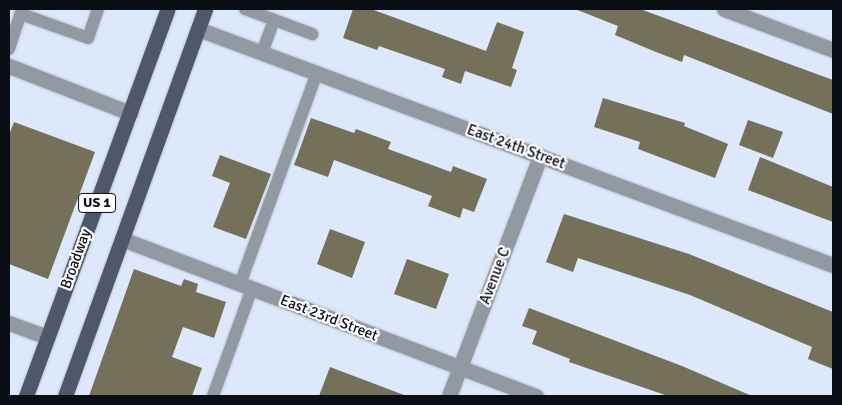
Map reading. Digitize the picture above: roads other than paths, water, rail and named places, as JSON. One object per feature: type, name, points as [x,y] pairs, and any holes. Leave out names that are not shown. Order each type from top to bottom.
[{"type":"main road","name":"Broadway","points":[[26,396],[168,9]]},
{"type":"main road","name":"US 1","points":[[65,396],[205,9]]},
{"type":"street","points":[[724,9],[833,50]]},
{"type":"street","name":"East 24th Street","points":[[198,29],[833,265]]},
{"type":"street","points":[[9,66],[130,113]]},
{"type":"street","name":"Avenue C","points":[[450,396],[540,156]]},
{"type":"street","name":"East 23rd Street","points":[[122,240],[536,396]]},
{"type":"street","points":[[9,323],[48,337]]},
{"type":"lane","points":[[9,49],[22,12],[88,38],[98,9]]},
{"type":"lane","points":[[245,9],[312,34]]},
{"type":"lane","points":[[262,53],[274,20]]},
{"type":"lane","points":[[213,396],[246,286],[317,73]]}]
